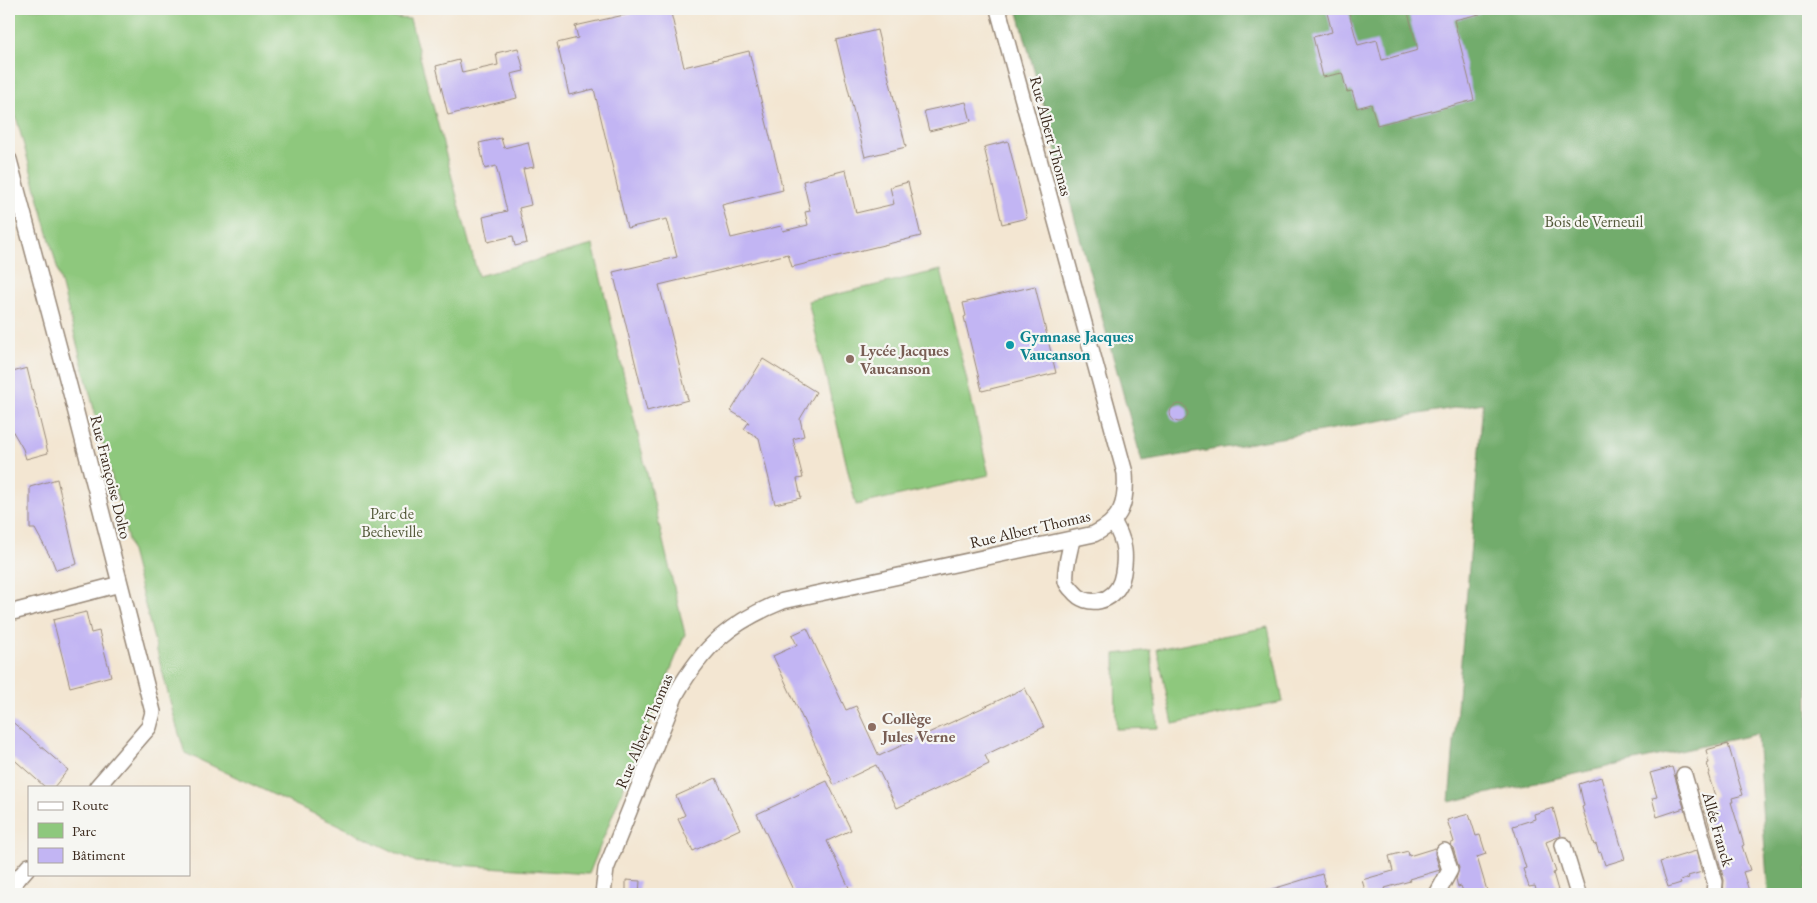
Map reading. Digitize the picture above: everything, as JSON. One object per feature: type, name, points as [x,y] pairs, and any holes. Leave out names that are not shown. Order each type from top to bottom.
[{"type":"street","name":"Rue Albert Thomas","points":[[602,894],[606,869],[676,694],[689,671],[705,651],[742,620],[783,601],[1094,534],[1113,521],[1121,512],[1126,490],[1125,473],[998,9]]},
{"type":"street","name":"Rue Françoise Dolto","points":[[9,160],[154,712],[149,727],[98,786]]},
{"type":"street","points":[[1072,539],[1066,568],[1066,583],[1076,595],[1088,602],[1101,602],[1112,595],[1121,581],[1124,549],[1121,537],[1113,521]]},
{"type":"street","points":[[9,612],[120,584]]},
{"type":"street","name":"Allée Franck","points":[[1684,775],[1715,882],[1714,894]]},
{"type":"street","points":[[1563,845],[1578,894]]},
{"type":"street","points":[[1437,894],[1450,870],[1444,851]]},
{"type":"street","points":[[9,889],[28,867]]},
{"type":"green space","name":"Parc de Becheville","points":[[9,9],[278,9],[410,19],[478,276],[593,245],[685,634],[589,874],[416,862],[185,753],[9,91]]},
{"type":"green space","name":"Bois de Verneuil","points":[[1017,9],[1808,9],[1808,894],[1768,894],[1757,734],[1449,802],[1483,403],[1142,462]]},
{"type":"green space","points":[[941,270],[989,475],[856,505],[808,301]]},
{"type":"green space","points":[[1268,627],[1283,702],[1173,724],[1157,649]]},
{"type":"green space","points":[[1151,650],[1158,728],[1116,729],[1115,654]]},
{"type":"building","points":[[651,9],[670,9],[684,67],[749,51],[783,190],[722,205],[731,238],[781,226],[783,231],[808,225],[805,212],[810,211],[803,181],[846,170],[856,213],[894,204],[890,187],[908,182],[921,236],[792,267],[788,254],[659,285],[688,400],[647,411],[613,272],[677,257],[667,219],[627,228],[594,89],[569,95],[557,43],[578,38],[575,26]]},
{"type":"building","points":[[1326,9],[1348,9],[1358,45],[1377,40],[1382,60],[1418,50],[1407,9],[1480,9],[1480,14],[1454,20],[1474,100],[1377,125],[1371,104],[1357,108],[1352,91],[1347,92],[1342,73],[1323,77],[1313,37],[1332,32]]},
{"type":"building","points":[[877,30],[906,147],[865,157],[836,40]]},
{"type":"building","points":[[518,48],[524,71],[511,74],[517,98],[448,115],[436,66],[459,60],[462,73],[498,65],[496,53]]},
{"type":"building","points":[[966,102],[971,121],[929,131],[924,111]]},
{"type":"building","points":[[501,138],[504,148],[528,142],[534,167],[523,169],[531,205],[519,208],[527,243],[515,246],[513,236],[488,242],[483,217],[507,211],[496,166],[485,169],[479,143]]},
{"type":"building","points":[[1008,141],[1027,218],[1002,224],[984,147]]},
{"type":"building","name":"Gymnase Jacques Vaucanson","points":[[1035,286],[1056,373],[982,391],[964,317],[966,316],[963,303]]},
{"type":"building","points":[[763,359],[816,392],[800,419],[804,436],[793,439],[803,478],[797,479],[801,498],[775,504],[759,438],[744,429],[749,422],[731,411]]},
{"type":"building","points":[[27,368],[48,453],[26,459],[23,449],[9,425],[9,373]]},
{"type":"building","points":[[1179,404],[1185,407],[1188,413],[1185,419],[1179,422],[1173,419],[1170,413],[1173,407]]},
{"type":"building","points":[[57,479],[77,564],[56,570],[35,529],[30,529],[30,487]]},
{"type":"building","points":[[86,612],[91,633],[99,631],[111,676],[70,687],[53,620]]},
{"type":"building","points":[[807,628],[846,710],[856,706],[879,756],[1025,688],[1044,727],[985,755],[989,764],[897,808],[876,765],[834,785],[773,656],[797,645],[792,635]]},
{"type":"building","points":[[9,719],[68,770],[55,786],[44,786],[9,755]]},
{"type":"building","points":[[1728,744],[1743,795],[1732,798],[1733,802],[1731,802],[1750,870],[1743,872],[1750,894],[1723,894],[1724,880],[1705,810],[1715,807],[1712,797],[1715,796],[1708,774],[1710,773],[1706,750]]},
{"type":"building","points":[[1672,767],[1684,808],[1657,817],[1652,798],[1657,797],[1650,773]]},
{"type":"building","points":[[1601,777],[1625,859],[1605,865],[1601,852],[1599,853],[1596,844],[1594,845],[1582,807],[1584,806],[1579,784]]},
{"type":"building","points":[[716,778],[740,829],[693,851],[678,819],[685,815],[676,796]]},
{"type":"building","points":[[827,781],[851,830],[827,841],[852,894],[795,894],[757,814]]},
{"type":"building","points":[[1553,808],[1561,836],[1546,842],[1556,872],[1553,873],[1559,894],[1537,894],[1535,886],[1529,887],[1523,869],[1526,868],[1513,826],[1535,819],[1534,814]]},
{"type":"building","points":[[1469,814],[1476,836],[1480,835],[1486,854],[1477,857],[1488,894],[1464,894],[1461,886],[1458,887],[1456,879],[1459,868],[1450,844],[1454,842],[1447,820]]},
{"type":"building","points":[[1435,848],[1440,870],[1385,888],[1387,894],[1366,894],[1362,880],[1393,871],[1389,856],[1408,851],[1409,856]]},
{"type":"building","points":[[1696,851],[1702,872],[1688,876],[1689,878],[1680,881],[1681,883],[1668,887],[1660,862]]},
{"type":"building","points":[[1322,874],[1328,894],[1266,894],[1266,891]]},
{"type":"building","points":[[626,880],[640,881],[639,894],[626,894]]},
{"type":"place","name":"Gymnase Jacques Vaucanson","points":[[1010,345]]},
{"type":"place","name":"Lycée Jacques Vaucanson","points":[[850,359]]},
{"type":"place","name":"Collège Jules Verne","points":[[872,727]]}]
